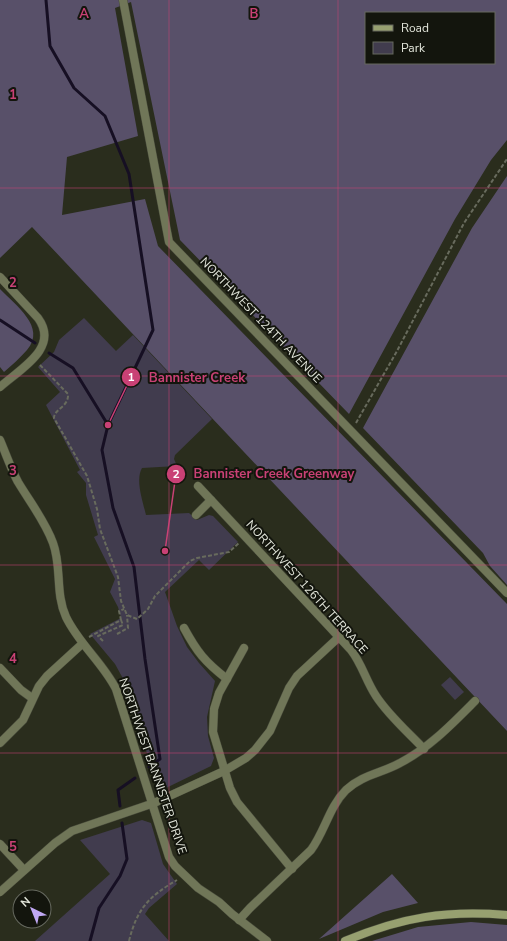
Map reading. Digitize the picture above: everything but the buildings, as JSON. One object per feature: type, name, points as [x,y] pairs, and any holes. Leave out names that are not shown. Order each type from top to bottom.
[{"type":"street","name":"NORTHWEST 124TH AVENUE","points":[[123,0],[169,242],[507,593]]},
{"type":"street","points":[[0,277],[40,321],[45,330],[46,336],[42,349],[0,387]]},
{"type":"street","name":"NORTHWEST BANNISTER DRIVE","points":[[0,440],[18,480],[52,541],[58,565],[59,592],[70,625],[82,644],[105,670],[116,689],[144,782],[154,803],[169,856],[184,876],[198,888],[220,902],[239,920],[267,941]]},
{"type":"street","name":"NORTHWEST 126TH TERRACE","points":[[198,486],[339,637],[357,658],[371,688],[385,708],[424,749]]},
{"type":"street","points":[[196,515],[211,500]]},
{"type":"street","points":[[184,628],[196,650],[206,662],[226,679]]},
{"type":"street","points":[[0,892],[59,840],[72,831],[154,803],[224,771],[255,750],[270,731],[288,688],[297,676],[339,637]]},
{"type":"street","points":[[0,743],[23,720],[32,698],[47,676],[82,644]]},
{"type":"street","points":[[244,648],[219,693],[214,709],[213,732],[224,771],[237,802],[292,869]]},
{"type":"street","points":[[0,668],[21,690],[32,698]]},
{"type":"street","points":[[239,920],[315,845],[335,803],[347,790],[360,780],[400,764],[424,749],[475,701]]},
{"type":"street","points":[[0,844],[24,870]]},
{"type":"street","points":[[345,941],[395,922],[427,915],[473,912],[507,915]]},
{"type":"path","points":[[355,435],[354,427],[361,412],[397,351],[464,223],[507,159]]},
{"type":"path","points":[[41,366],[68,394],[65,405],[55,412],[54,418],[87,476],[97,510],[102,537],[118,577],[124,609],[127,615],[128,628],[117,634]]},
{"type":"path","points":[[127,615],[137,619],[146,611],[155,596],[190,561],[197,558],[229,552],[246,536]]},
{"type":"path","points":[[103,641],[98,636],[123,625],[119,611],[124,609]]},
{"type":"path","points":[[82,644],[91,635],[121,620]]},
{"type":"path","points":[[129,941],[133,923],[142,908],[166,888],[184,876]]},
{"type":"green space","points":[[84,318],[116,351],[133,335],[212,419],[175,455],[174,459],[177,466],[142,468],[139,485],[146,515],[189,513],[197,520],[209,515],[213,516],[238,542],[209,570],[199,560],[165,592],[177,626],[187,647],[215,681],[207,717],[208,736],[214,758],[211,766],[166,788],[159,786],[155,780],[126,684],[115,664],[90,634],[121,618],[118,607],[110,592],[115,579],[94,537],[98,535],[86,495],[86,483],[77,472],[80,470],[46,405],[60,392],[38,367],[54,352],[59,340]]},
{"type":"green space","points":[[450,677],[464,692],[455,700],[441,685]]},
{"type":"green space","points":[[142,820],[151,823],[163,864],[177,884],[149,908],[145,914],[169,941],[35,941],[48,929],[52,929],[52,926],[110,874],[80,840]]},
{"type":"shaded area","points":[[0,0],[507,0],[507,140],[491,160],[455,219],[349,414],[180,240],[131,2],[115,8],[138,136],[67,157],[62,215],[145,199],[158,246],[507,604],[507,731],[32,227],[0,258]]},
{"type":"shaded area","points":[[507,176],[507,585],[490,566],[483,553],[363,428],[472,228]]},
{"type":"shaded area","points":[[0,289],[27,317],[33,333],[32,341],[27,350],[4,372],[0,367]]},
{"type":"shaded area","points":[[392,874],[418,903],[383,912],[319,939]]},
{"type":"shaded area","points":[[471,922],[507,925],[507,941],[372,941],[418,927]]},
{"type":"waterway","points":[[46,0],[50,46],[74,88],[105,116],[129,174],[153,330],[108,425],[102,450],[113,508],[134,567],[145,659],[160,759],[149,767]]},
{"type":"waterway","points":[[0,320],[35,343]]},
{"type":"waterway","points":[[49,353],[73,368],[108,425]]},
{"type":"waterway","points":[[120,806],[118,790],[135,778]]},
{"type":"waterway","points":[[90,941],[99,908],[120,876],[127,859],[122,823]]},
{"type":"place","name":"Bannister Creek","points":[[108,425]]},
{"type":"place","name":"Bannister Creek Greenway","points":[[165,551]]}]
